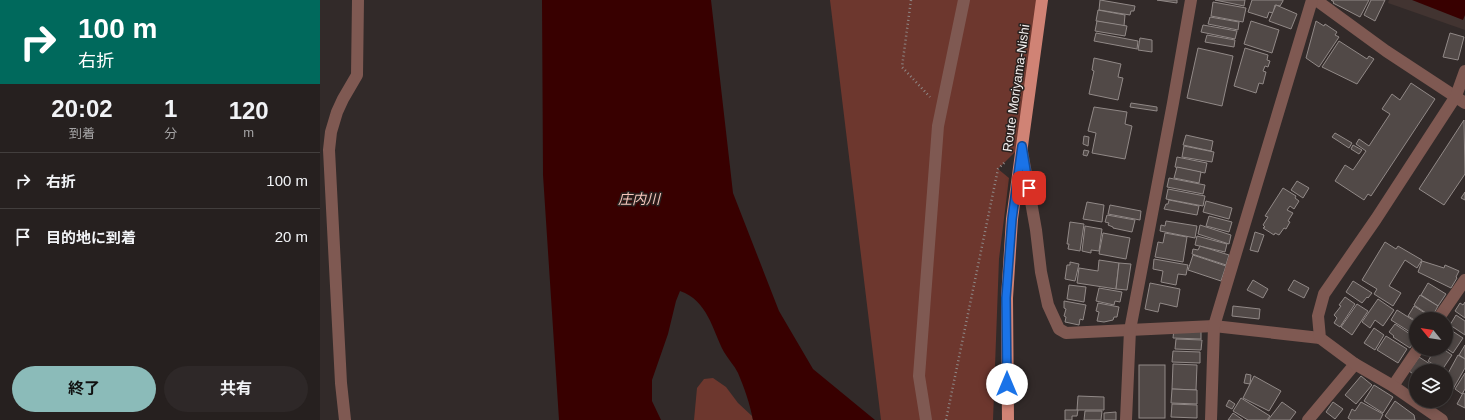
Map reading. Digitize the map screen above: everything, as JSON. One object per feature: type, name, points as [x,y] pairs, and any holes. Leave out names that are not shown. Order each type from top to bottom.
[{"type":"main road","name":"Route Moriyama-Nishi","points":[[1008,420],[1006,298],[1012,219],[1042,0]]},
{"type":"street","points":[[345,420],[341,376],[329,150],[331,132],[337,112],[357,75],[358,0]]},
{"type":"street","points":[[926,420],[919,376],[938,126],[964,0]]},
{"type":"street","points":[[1126,420],[1130,330],[1191,0]]},
{"type":"street","points":[[1211,420],[1214,326],[1312,0]]},
{"type":"street","points":[[1316,0],[1386,51],[1460,100]]},
{"type":"street","points":[[1320,338],[1318,316],[1324,294],[1460,100],[1465,71]]},
{"type":"street","points":[[1022,146],[1046,298],[1059,329],[1066,333],[1214,326],[1320,338],[1355,364],[1393,386],[1427,416],[1442,420]]},
{"type":"street","points":[[1443,312],[1465,280]]},
{"type":"street","points":[[1393,386],[1413,356]]},
{"type":"street","points":[[1308,420],[1355,364]]},
{"type":"path","points":[[911,0],[902,67],[942,109]]},
{"type":"path","points":[[946,420],[998,169],[1022,146]]},
{"type":"shaded area","points":[[830,0],[1042,0],[1021,146],[998,169],[1009,178],[999,259],[993,420],[881,420]]},
{"type":"shaded area","points":[[1389,0],[1465,0],[1465,30],[1388,3]]},
{"type":"shaded area","points":[[713,378],[726,387],[738,403],[752,416],[753,420],[694,420],[697,388],[704,379]]},
{"type":"water","name":"庄内川","points":[[542,0],[711,0],[733,193],[779,311],[813,369],[875,420],[753,420],[747,396],[738,373],[724,352],[708,317],[697,302],[680,291],[668,334],[652,380],[652,401],[661,420],[559,420],[543,175]]},
{"type":"water","points":[[1412,0],[1465,0],[1465,15],[1463,20]]},
{"type":"building","points":[[1100,0],[1135,6],[1134,11],[1131,11],[1130,15],[1099,10]]},
{"type":"building","points":[[1157,0],[1177,0],[1177,3]]},
{"type":"building","points":[[1215,0],[1245,0],[1244,6]]},
{"type":"building","points":[[1252,0],[1283,1],[1280,6],[1275,5],[1273,13],[1269,12],[1267,18],[1248,12]]},
{"type":"building","points":[[1331,0],[1369,0],[1360,17],[1333,3],[1334,2]]},
{"type":"building","points":[[1371,0],[1385,0],[1375,21],[1364,15]]},
{"type":"building","points":[[1213,2],[1246,8],[1243,22],[1211,16]]},
{"type":"building","points":[[1276,5],[1297,14],[1291,29],[1269,21]]},
{"type":"building","points":[[1098,10],[1125,15],[1124,26],[1096,21]]},
{"type":"building","points":[[1210,17],[1239,22],[1238,30],[1208,24]]},
{"type":"building","points":[[1097,21],[1127,26],[1125,36],[1095,31]]},
{"type":"building","points":[[1251,21],[1279,30],[1272,53],[1244,44]]},
{"type":"building","points":[[1316,21],[1324,26],[1325,24],[1337,32],[1335,35],[1339,37],[1319,67],[1306,58]]},
{"type":"building","points":[[1203,25],[1237,31],[1235,39],[1201,32]]},
{"type":"building","points":[[1096,33],[1138,41],[1137,49],[1094,41]]},
{"type":"building","points":[[1450,33],[1464,37],[1458,60],[1443,57]]},
{"type":"building","points":[[1207,35],[1235,40],[1234,47],[1205,42]]},
{"type":"building","points":[[1140,38],[1152,40],[1152,52],[1138,50]]},
{"type":"building","points":[[1339,41],[1367,59],[1369,56],[1374,59],[1357,84],[1322,67]]},
{"type":"building","points":[[1198,48],[1233,56],[1222,106],[1187,98]]},
{"type":"building","points":[[1245,48],[1268,55],[1267,60],[1270,61],[1268,67],[1265,66],[1263,71],[1266,72],[1263,84],[1259,83],[1256,93],[1234,86]]},
{"type":"building","points":[[1094,58],[1121,64],[1118,77],[1123,78],[1118,100],[1089,94],[1094,71],[1092,70]]},
{"type":"building","points":[[1411,83],[1435,99],[1371,196],[1368,194],[1364,200],[1335,181],[1345,165],[1353,170],[1366,151],[1356,144],[1359,139],[1369,146],[1390,114],[1382,109],[1392,94],[1400,100]]},
{"type":"building","points":[[1131,103],[1157,107],[1157,111],[1130,107]]},
{"type":"building","points":[[1094,107],[1127,112],[1125,124],[1132,126],[1125,159],[1092,153],[1096,133],[1088,131]]},
{"type":"building","points":[[1464,120],[1465,174],[1444,205],[1419,189]]},
{"type":"building","points":[[1335,133],[1352,143],[1349,148],[1332,137]]},
{"type":"building","points":[[1186,135],[1213,141],[1211,151],[1183,145]]},
{"type":"building","points":[[1084,136],[1089,137],[1088,146],[1083,144]]},
{"type":"building","points":[[1353,145],[1362,150],[1359,154],[1351,149]]},
{"type":"building","points":[[1184,146],[1214,152],[1212,162],[1182,157]]},
{"type":"building","points":[[1084,150],[1089,151],[1087,156],[1083,155]]},
{"type":"building","points":[[1177,157],[1207,163],[1205,173],[1175,167]]},
{"type":"building","points":[[1177,167],[1201,172],[1199,183],[1174,178]]},
{"type":"building","points":[[1169,178],[1205,185],[1203,194],[1167,187]]},
{"type":"building","points":[[1297,181],[1309,188],[1303,198],[1291,190]]},
{"type":"building","points":[[1283,188],[1296,196],[1295,198],[1299,201],[1294,209],[1290,206],[1287,210],[1293,213],[1288,221],[1290,222],[1286,229],[1284,228],[1279,235],[1275,233],[1274,235],[1263,228],[1265,227],[1263,225],[1268,217],[1265,216]]},
{"type":"building","points":[[1168,189],[1205,196],[1203,206],[1166,199]]},
{"type":"building","points":[[1465,192],[1465,200],[1461,198]]},
{"type":"building","points":[[1169,200],[1199,206],[1197,215],[1164,209]]},
{"type":"building","points":[[1206,201],[1232,208],[1229,219],[1203,212]]},
{"type":"building","points":[[1087,202],[1104,205],[1102,222],[1083,219]]},
{"type":"building","points":[[1110,205],[1141,211],[1140,220],[1108,214]]},
{"type":"building","points":[[1107,215],[1135,220],[1132,232],[1113,228],[1108,225],[1109,223],[1105,222]]},
{"type":"building","points":[[1209,216],[1232,222],[1229,232],[1206,226]]},
{"type":"building","points":[[1166,221],[1197,226],[1195,238],[1160,231],[1161,225],[1165,226]]},
{"type":"building","points":[[1070,222],[1084,224],[1080,251],[1068,249],[1069,244],[1067,244]]},
{"type":"building","points":[[1200,225],[1231,235],[1229,244],[1198,234]]},
{"type":"building","points":[[1085,226],[1102,229],[1099,251],[1091,250],[1091,253],[1082,251]]},
{"type":"building","points":[[1255,232],[1264,235],[1258,252],[1250,250]]},
{"type":"building","points":[[1103,233],[1130,238],[1126,259],[1099,254]]},
{"type":"building","points":[[1165,233],[1187,237],[1183,262],[1155,257],[1158,242],[1163,243]]},
{"type":"building","points":[[1197,236],[1227,244],[1225,252],[1195,245]]},
{"type":"building","points":[[1385,242],[1396,249],[1398,246],[1422,260],[1417,268],[1405,260],[1389,286],[1401,293],[1393,306],[1374,294],[1377,289],[1362,280]]},
{"type":"building","points":[[1200,246],[1229,255],[1226,265],[1192,254],[1193,249],[1198,250]]},
{"type":"building","points":[[1193,255],[1226,266],[1221,281],[1188,270]]},
{"type":"building","points":[[1154,259],[1188,265],[1186,275],[1178,274],[1176,285],[1161,282],[1163,271],[1153,269]]},
{"type":"building","points":[[1099,260],[1119,263],[1116,289],[1077,283],[1079,268],[1098,271]]},
{"type":"building","points":[[1422,261],[1444,268],[1445,265],[1459,271],[1451,288],[1418,272]]},
{"type":"building","points":[[1070,262],[1079,264],[1075,281],[1065,279],[1067,265],[1070,265]]},
{"type":"building","points":[[1119,263],[1131,264],[1127,290],[1116,289]]},
{"type":"building","points":[[1253,280],[1268,289],[1263,298],[1247,290]]},
{"type":"building","points":[[1294,280],[1309,288],[1304,298],[1288,290]]},
{"type":"building","points":[[1353,281],[1372,293],[1362,303],[1346,292]]},
{"type":"building","points":[[1150,283],[1180,289],[1177,307],[1160,303],[1158,312],[1145,309]]},
{"type":"building","points":[[1428,283],[1446,294],[1438,306],[1421,295]]},
{"type":"building","points":[[1069,285],[1086,287],[1084,302],[1067,299]]},
{"type":"building","points":[[1099,288],[1122,292],[1120,302],[1115,301],[1114,305],[1096,301]]},
{"type":"building","points":[[1420,295],[1438,306],[1435,312],[1424,312],[1414,305]]},
{"type":"building","points":[[1345,297],[1355,304],[1340,327],[1334,323],[1337,318],[1334,315],[1341,306],[1339,305]]},
{"type":"building","points":[[1378,299],[1394,310],[1383,326],[1375,320],[1370,328],[1362,322]]},
{"type":"building","points":[[1064,301],[1086,305],[1083,320],[1080,319],[1079,325],[1065,322],[1066,317],[1064,316],[1066,309],[1064,308]]},
{"type":"building","points":[[1465,302],[1465,318],[1455,311],[1460,303],[1463,305]]},
{"type":"building","points":[[1098,303],[1119,307],[1117,317],[1114,317],[1113,320],[1104,322],[1097,321],[1099,312],[1096,311]]},
{"type":"building","points":[[1357,304],[1368,311],[1352,335],[1341,327]]},
{"type":"building","points":[[1233,306],[1260,309],[1259,319],[1232,316]]},
{"type":"building","points":[[1414,306],[1423,312],[1410,312]]},
{"type":"building","points":[[1397,310],[1409,318],[1409,331],[1391,320]]},
{"type":"building","points":[[1456,315],[1465,321],[1465,335],[1453,327],[1453,320]]},
{"type":"building","points":[[1395,324],[1409,333],[1409,347],[1393,337],[1394,336],[1389,332]]},
{"type":"building","points":[[1374,328],[1384,335],[1375,350],[1364,343]]},
{"type":"building","points":[[1174,329],[1201,330],[1201,339],[1173,338]]},
{"type":"building","points":[[1453,332],[1463,338],[1453,353]]},
{"type":"building","points":[[1386,336],[1407,349],[1398,363],[1377,350]]},
{"type":"building","points":[[1176,339],[1202,340],[1201,350],[1175,349]]},
{"type":"building","points":[[1465,345],[1465,359],[1459,355]]},
{"type":"building","points":[[1173,351],[1200,352],[1200,363],[1172,362]]},
{"type":"building","points":[[1458,355],[1465,359],[1465,368],[1453,389],[1453,364]]},
{"type":"building","points":[[1431,356],[1451,356],[1446,364],[1433,364],[1428,361]]},
{"type":"building","points":[[1419,357],[1430,364],[1414,364]]},
{"type":"building","points":[[1173,364],[1197,365],[1196,390],[1172,389]]},
{"type":"building","points":[[1139,365],[1165,365],[1165,418],[1139,418]]},
{"type":"building","points":[[1465,373],[1465,389],[1462,394],[1455,389]]},
{"type":"building","points":[[1246,374],[1251,375],[1250,384],[1244,383]]},
{"type":"building","points":[[1254,376],[1281,391],[1269,411],[1243,398]]},
{"type":"building","points":[[1361,376],[1372,385],[1356,404],[1345,395]]},
{"type":"building","points":[[1374,385],[1393,397],[1383,413],[1364,401]]},
{"type":"building","points":[[1172,389],[1197,390],[1197,404],[1171,403]]},
{"type":"building","points":[[1463,393],[1465,394],[1465,408],[1457,404]]},
{"type":"building","points":[[1078,396],[1104,397],[1104,410],[1077,410]]},
{"type":"building","points":[[1241,398],[1270,416],[1267,420],[1248,420],[1233,411]]},
{"type":"building","points":[[1229,400],[1235,404],[1232,409],[1226,406]]},
{"type":"building","points":[[1395,401],[1414,415],[1415,420],[1390,420],[1385,416]]},
{"type":"building","points":[[1282,402],[1296,412],[1290,420],[1268,420]]},
{"type":"building","points":[[1333,402],[1343,409],[1335,419],[1326,412]]},
{"type":"building","points":[[1361,402],[1383,414],[1380,420],[1351,420],[1348,418],[1352,409],[1355,411]]},
{"type":"building","points":[[1172,404],[1197,405],[1197,418],[1171,417]]},
{"type":"building","points":[[1065,410],[1078,410],[1077,416],[1072,416],[1072,420],[1065,420]]},
{"type":"building","points":[[1085,411],[1102,411],[1101,420],[1084,420]]},
{"type":"building","points":[[1116,412],[1116,420],[1104,420],[1104,413]]},
{"type":"building","points":[[1233,413],[1243,420],[1228,420]]},
{"type":"route","points":[[1007,384],[1006,298],[1012,219],[1022,146],[1029,188]]}]
